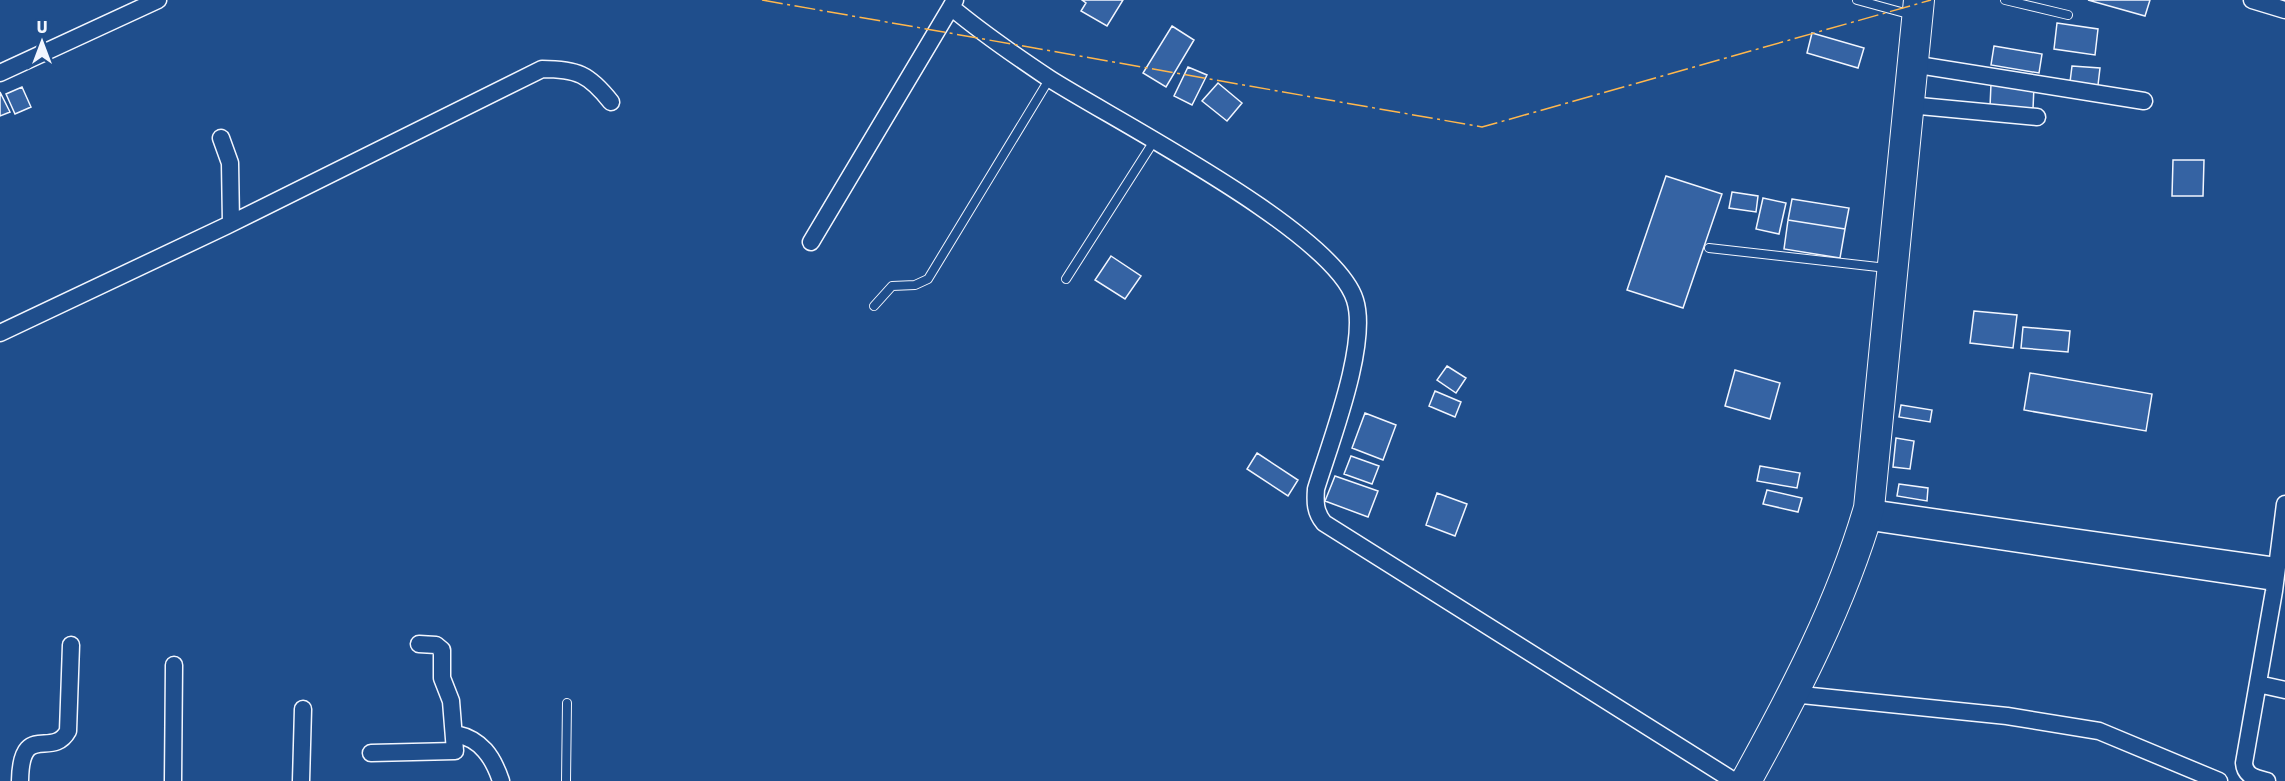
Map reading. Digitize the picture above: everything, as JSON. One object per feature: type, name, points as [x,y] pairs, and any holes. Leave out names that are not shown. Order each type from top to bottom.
[{"type":"highway","points":[[1746,781],[1825,627],[1867,514],[1918,8]]},
{"type":"street","points":[[0,73],[158,0]]},
{"type":"street","points":[[2252,0],[2285,10]]},
{"type":"street","points":[[811,242],[953,4],[1050,78],[1261,207],[1326,258],[1348,284],[1355,300],[1357,337],[1353,364],[1316,489],[1316,507],[1324,523],[1734,781]]},
{"type":"street","points":[[1912,64],[2144,101]]},
{"type":"street","points":[[0,333],[231,224],[542,69],[564,69],[586,75],[611,102]]},
{"type":"street","points":[[1909,105],[2037,117]]},
{"type":"street","points":[[221,138],[230,163],[231,224]]},
{"type":"street","points":[[2267,781],[2256,779],[2245,770],[2258,684],[2278,583],[2285,504]]},
{"type":"street","points":[[1867,514],[2108,548],[2278,583]]},
{"type":"street","points":[[371,753],[453,753],[456,748],[451,700],[442,678],[442,650],[436,645],[419,644]]},
{"type":"street","points":[[20,781],[22,753],[36,744],[58,741],[68,731],[71,645]]},
{"type":"street","points":[[173,781],[174,665]]},
{"type":"street","points":[[2258,684],[2285,690]]},
{"type":"street","points":[[1792,694],[2007,716],[2099,731],[2219,781]]},
{"type":"street","points":[[302,781],[303,709]]},
{"type":"street","points":[[456,734],[471,737],[482,745],[501,781]]},
{"type":"lane","points":[[1857,0],[1918,8]]},
{"type":"lane","points":[[2005,0],[2068,15]]},
{"type":"lane","points":[[873,306],[892,286],[923,284],[928,279],[1050,78]]},
{"type":"lane","points":[[1066,279],[1154,141]]},
{"type":"lane","points":[[1709,248],[1893,269]]},
{"type":"lane","points":[[566,781],[567,703]]},
{"type":"building","points":[[1082,0],[1123,0],[1107,26],[1081,11],[1086,3]]},
{"type":"building","points":[[2088,0],[2150,0],[2145,16]]},
{"type":"building","points":[[2057,23],[2098,29],[2095,55],[2054,49]]},
{"type":"building","points":[[1172,26],[1194,40],[1166,87],[1143,73]]},
{"type":"building","points":[[1812,33],[1864,48],[1858,68],[1807,53]]},
{"type":"building","points":[[1994,46],[2042,54],[2039,73],[1991,65]]},
{"type":"building","points":[[2072,66],[2100,68],[2098,85],[2070,82]]},
{"type":"building","points":[[1188,67],[1207,75],[1192,105],[1174,96]]},
{"type":"building","points":[[1218,83],[1242,103],[1227,121],[1202,101]]},
{"type":"building","points":[[1991,84],[2034,86],[2033,109],[1990,107]]},
{"type":"building","points":[[22,87],[31,107],[15,114],[6,94]]},
{"type":"building","points":[[0,92],[10,112],[0,116]]},
{"type":"building","points":[[2173,160],[2204,160],[2203,196],[2172,196]]},
{"type":"building","points":[[1666,176],[1722,194],[1683,308],[1627,290]]},
{"type":"building","points":[[1732,192],[1758,196],[1756,212],[1729,208]]},
{"type":"building","points":[[1763,198],[1786,203],[1779,234],[1756,229]]},
{"type":"building","points":[[1792,199],[1849,208],[1845,229],[1788,220]]},
{"type":"building","points":[[1788,220],[1845,229],[1840,258],[1784,249]]},
{"type":"building","points":[[1111,256],[1141,276],[1125,299],[1095,280]]},
{"type":"building","points":[[1974,311],[2017,315],[2013,348],[1970,343]]},
{"type":"building","points":[[2023,327],[2070,331],[2068,352],[2021,348]]},
{"type":"building","points":[[1447,366],[1466,378],[1456,393],[1437,380]]},
{"type":"building","points":[[1735,370],[1780,383],[1770,419],[1725,406]]},
{"type":"building","points":[[2030,373],[2152,394],[2146,431],[2024,410]]},
{"type":"building","points":[[1435,391],[1461,402],[1455,417],[1429,406]]},
{"type":"building","points":[[1901,405],[1932,410],[1930,422],[1899,417]]},
{"type":"building","points":[[1365,413],[1396,425],[1383,460],[1352,448]]},
{"type":"building","points":[[1896,438],[1914,441],[1910,469],[1893,467]]},
{"type":"building","points":[[1257,453],[1298,480],[1288,496],[1247,469]]},
{"type":"building","points":[[1351,456],[1379,466],[1372,484],[1344,474]]},
{"type":"building","points":[[1760,466],[1800,473],[1797,488],[1757,481]]},
{"type":"building","points":[[1335,476],[1378,491],[1368,517],[1325,501]]},
{"type":"building","points":[[1899,484],[1928,488],[1927,501],[1897,496]]},
{"type":"building","points":[[1767,490],[1802,498],[1798,512],[1763,504]]},
{"type":"building","points":[[1437,493],[1467,504],[1455,536],[1426,525]]},
{"type":"power","points":[[762,0],[1482,127],[1931,0]]}]
